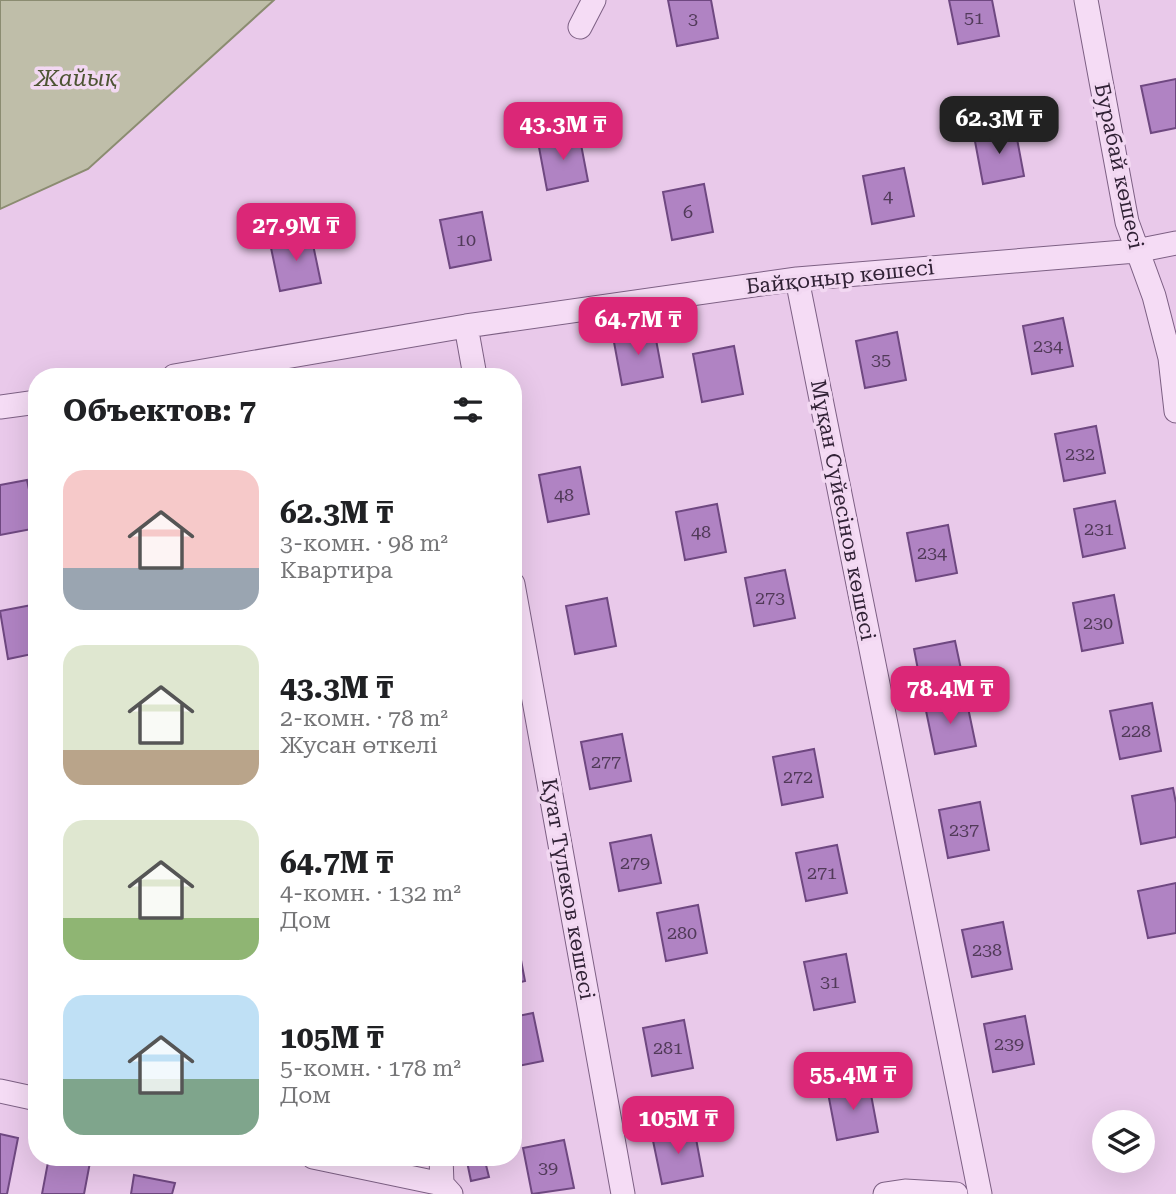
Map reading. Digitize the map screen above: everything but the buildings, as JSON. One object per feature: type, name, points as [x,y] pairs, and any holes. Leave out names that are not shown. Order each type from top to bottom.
[{"type":"street","points":[[580,27],[594,0]]},
{"type":"street","name":"Бурабай көшесi","points":[[1086,0],[1127,222],[1154,296],[1170,358],[1176,411]]},
{"type":"street","name":"Байқоңыр көшесi","points":[[221,368],[466,326],[797,279],[1136,251],[1176,243]]},
{"type":"street","name":"Мұқан Сүйесінов көшесі","points":[[797,279],[980,1194]]},
{"type":"street","points":[[466,326],[474,368]]},
{"type":"street","points":[[0,407],[28,403]]},
{"type":"street","name":"Қуат Түлеков көшесі","points":[[522,634],[623,1194]]},
{"type":"street","points":[[0,1091],[28,1097]]},
{"type":"street","points":[[351,1166],[447,1189],[443,1166]]},
{"type":"street","points":[[885,1194],[905,1191],[956,1194]]},
{"type":"water","name":"Жайық","points":[[0,0],[274,0],[88,169],[0,209]]}]
